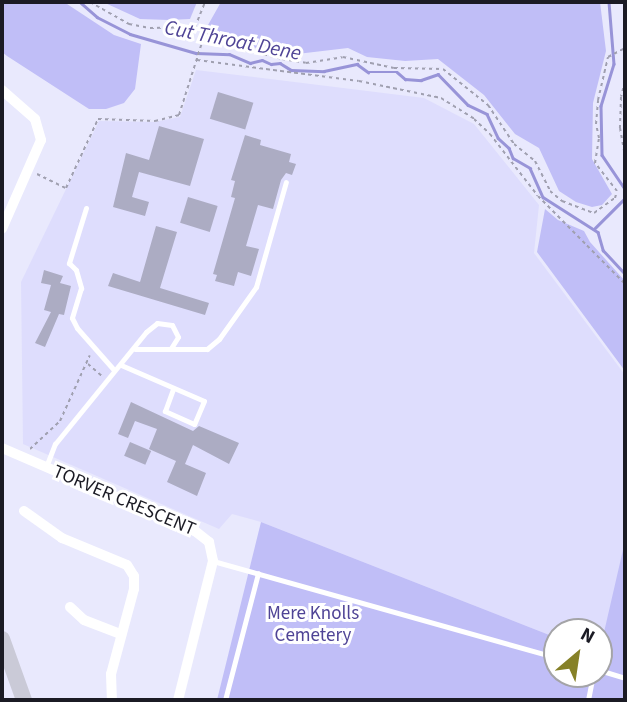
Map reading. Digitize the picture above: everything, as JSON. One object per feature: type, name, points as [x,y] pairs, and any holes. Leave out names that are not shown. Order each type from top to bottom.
[{"type":"street","points":[[2,90],[35,119],[41,140],[2,229]]},
{"type":"street","points":[[2,195],[13,203]]},
{"type":"street","name":"TORVER CRESCENT","points":[[2,448],[203,535],[212,550],[213,561]]},
{"type":"street","points":[[24,511],[62,538],[127,565],[134,576],[134,589],[111,674],[112,700]]},
{"type":"street","points":[[178,700],[213,561]]},
{"type":"street","points":[[70,607],[84,620],[121,634]]},
{"type":"street","points":[[3,644],[24,700]]},
{"type":"lane","points":[[135,349],[207,349],[219,338],[256,287],[286,182]]},
{"type":"lane","points":[[86,208],[69,263],[76,270],[81,288],[72,318],[77,328],[114,370]]},
{"type":"lane","points":[[46,467],[55,444],[114,370],[135,349],[146,332],[158,323],[165,322],[176,330],[178,337],[171,348]]},
{"type":"lane","points":[[121,365],[204,401],[194,424],[165,411],[173,389]]},
{"type":"lane","points":[[213,561],[543,654]]},
{"type":"lane","points":[[225,700],[258,573]]},
{"type":"path","points":[[90,2],[130,24],[150,28],[195,27],[236,48],[306,63],[343,57],[394,68],[443,69],[488,105],[514,144],[535,161],[550,191],[562,201],[594,214],[615,198],[617,191],[595,163],[599,138],[596,124],[598,100],[611,54],[625,50]]},
{"type":"path","points":[[195,27],[205,2]]},
{"type":"path","points":[[29,171],[66,188],[98,119],[155,121],[179,115],[198,47],[205,32]]},
{"type":"path","points":[[197,58],[359,81],[441,98],[474,119],[490,134],[538,196],[625,284]]},
{"type":"path","points":[[625,81],[621,97],[620,128],[625,156]]},
{"type":"path","points":[[21,456],[60,421],[91,354]]},
{"type":"path","points":[[87,363],[107,380]]},
{"type":"shaded area","points":[[196,70],[424,98],[474,124],[539,205],[534,253],[625,375],[625,541],[609,618],[543,618],[543,633],[261,522],[232,514],[219,529],[23,444],[21,282],[99,121],[155,122],[180,117]]},
{"type":"green space","points":[[2,2],[64,2],[114,35],[141,44],[135,89],[124,103],[106,109],[89,109],[7,56],[2,52]]},
{"type":"green space","points":[[103,2],[197,2],[190,19],[169,20],[140,19]]},
{"type":"green space","points":[[221,2],[600,2],[606,51],[593,103],[592,159],[612,194],[602,205],[592,207],[576,202],[559,191],[539,148],[515,134],[484,95],[438,59],[405,61],[367,57],[348,48],[297,54],[238,45],[208,25]]},
{"type":"green space","points":[[545,209],[558,220],[584,231],[590,242],[625,281],[625,371],[537,252]]},
{"type":"green space","name":"Mere Knolls Cemetery","points":[[261,522],[543,633],[543,688],[613,688],[613,618],[607,618],[625,541],[625,700],[217,700]]},
{"type":"building","points":[[218,92],[253,103],[245,130],[210,119]]},
{"type":"building","points":[[159,126],[204,139],[190,186],[139,172],[132,197],[149,202],[145,216],[113,207],[126,153],[149,160]]},
{"type":"building","points":[[245,135],[261,140],[260,145],[291,154],[289,162],[296,164],[292,175],[286,173],[281,180],[273,209],[258,205],[246,246],[259,249],[251,276],[238,272],[234,286],[215,281],[217,275],[213,274],[235,198],[231,197],[235,181],[231,180]]},
{"type":"building","points":[[188,197],[218,206],[210,232],[180,223]]},
{"type":"building","points":[[156,226],[177,232],[160,288],[209,303],[205,315],[108,286],[113,273],[140,282]]},
{"type":"building","points":[[44,270],[63,276],[60,283],[71,286],[64,315],[59,314],[45,347],[35,343],[51,312],[44,310],[51,285],[41,283]]},
{"type":"building","points":[[131,402],[193,431],[199,426],[239,443],[229,464],[193,445],[185,464],[206,473],[197,496],[167,482],[176,461],[149,449],[157,429],[135,421],[128,438],[118,434]]},
{"type":"building","points":[[130,442],[151,451],[145,465],[124,456]]},
{"type":"waterway","name":"Cut Throat Dene","points":[[80,2],[97,17],[130,34],[196,53],[229,54],[250,63],[262,60],[271,64],[280,63],[291,70],[324,71],[357,64],[368,72],[397,72],[405,79],[421,80],[438,74],[468,105],[487,114],[498,138],[509,148],[513,158],[530,168],[543,197],[598,232],[603,250],[625,274]]},
{"type":"waterway","points":[[609,2],[614,64],[601,106],[602,155],[625,189]]},
{"type":"waterway","points":[[595,228],[625,198]]}]
